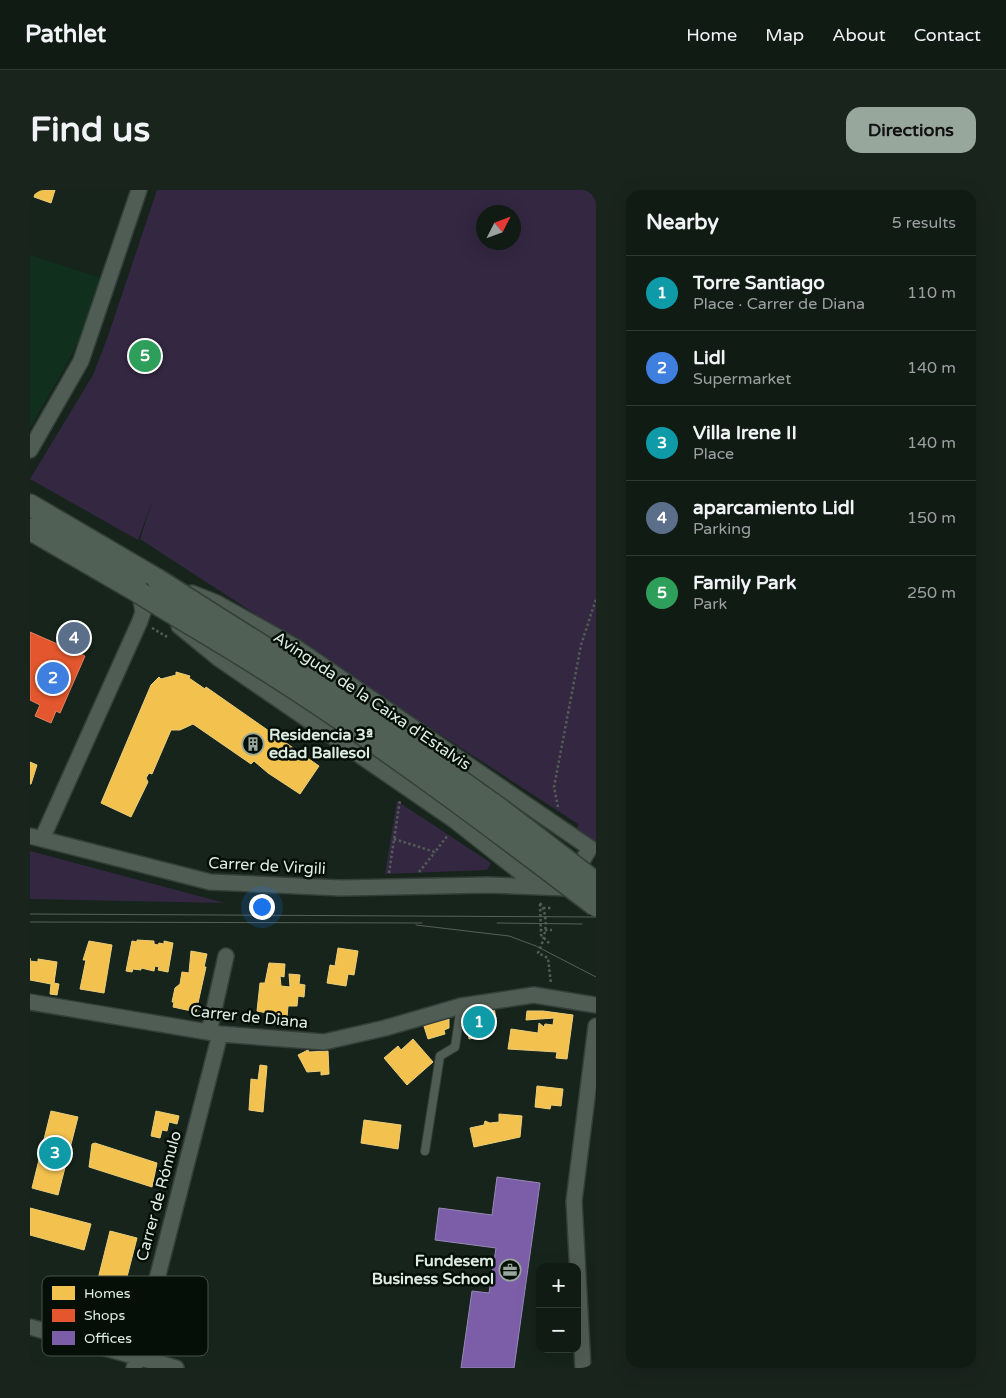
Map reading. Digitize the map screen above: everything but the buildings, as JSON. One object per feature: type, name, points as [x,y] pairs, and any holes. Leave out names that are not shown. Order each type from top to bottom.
[{"type":"main road","name":"Avinguda de la Caixa d'Estalvis","points":[[30,504],[158,580],[338,694],[500,809],[596,883]]},
{"type":"main road","name":"Avinguda de la Caixa d'Estalvis","points":[[30,530],[140,593],[270,673],[387,752],[488,824],[596,906]]},
{"type":"street","points":[[30,450],[81,361],[139,190]]},
{"type":"street","name":"Avinguda de la Caixa d'Estalvis","points":[[158,580],[217,603],[294,646],[590,848]]},
{"type":"street","points":[[36,837],[140,621],[143,612],[140,593]]},
{"type":"street","name":"Avinguda de la Caixa d'Estalvis","points":[[140,593],[218,658],[454,820],[539,887]]},
{"type":"street","name":"Carrer de Virgili","points":[[36,837],[210,882],[341,888],[507,886],[566,888],[590,848]]},
{"type":"street","points":[[507,886],[514,867]]},
{"type":"street","name":"Carrer de Rómulo","points":[[157,1276],[215,1033],[226,956]]},
{"type":"street","name":"Carrer de Diana","points":[[30,1002],[215,1033],[324,1042],[385,1028],[461,1006],[534,995],[596,1005]]},
{"type":"street","points":[[583,1368],[574,1201],[596,1026]]},
{"type":"street","points":[[30,1327],[42,1331]]},
{"type":"street","points":[[115,1356],[136,1363],[176,1368]]},
{"type":"lane","points":[[426,1151],[440,1056],[455,1047],[461,1006]]},
{"type":"path","points":[[560,813],[554,787],[581,645],[596,599]]},
{"type":"path","points":[[389,874],[400,800]]},
{"type":"path","points":[[419,873],[448,835]]},
{"type":"path","points":[[394,839],[435,852]]},
{"type":"path","points":[[550,944],[544,939],[540,930],[540,903],[544,908],[544,939],[538,953],[548,958],[551,998]]},
{"type":"path","points":[[540,908],[553,908]]},
{"type":"path","points":[[540,930],[552,930]]},
{"type":"shaded area","points":[[157,190],[596,190],[596,852],[576,839],[578,824],[140,539],[153,499],[138,540],[30,479],[93,375]]},
{"type":"shaded area","points":[[30,255],[101,278],[84,333],[30,428]]},
{"type":"shaded area","points":[[397,801],[491,863],[487,870],[385,874]]},
{"type":"shaded area","points":[[30,851],[225,903],[30,899]]},
{"type":"tram line","points":[[30,914],[596,917]]},
{"type":"tram line","points":[[30,922],[422,923]]},
{"type":"tram line","points":[[497,923],[582,924]]},
{"type":"tram line","points":[[416,925],[509,936],[536,946],[596,977]]},
{"type":"place","name":"Family Park","points":[[145,356]]},
{"type":"place","name":"aparcamiento Lidl","points":[[74,638]]},
{"type":"place","name":"Lidl","points":[[53,678]]},
{"type":"place","name":"Residencia 3ª edad Ballesol","points":[[253,744]]},
{"type":"place","name":"Torre Santiago","points":[[479,1022]]},
{"type":"place","name":"Villa Irene II","points":[[55,1153]]},
{"type":"place","name":"Fundesem Business School","points":[[510,1270]]}]
